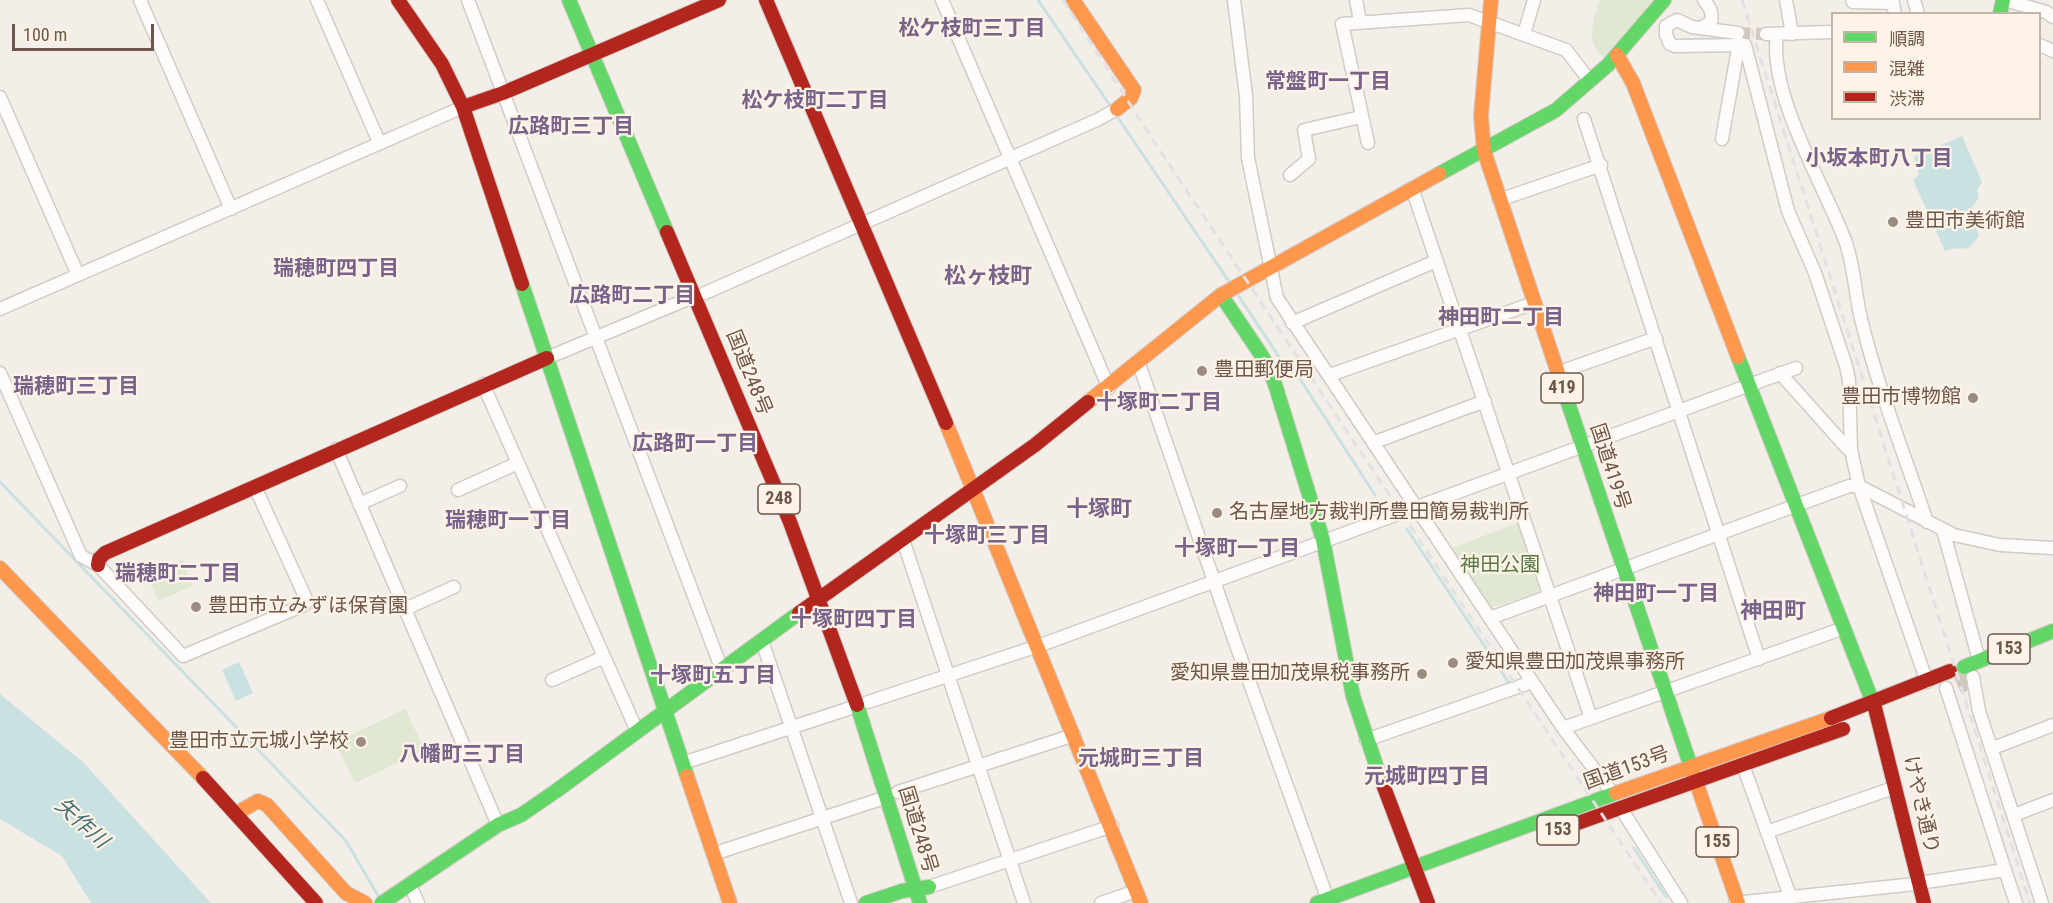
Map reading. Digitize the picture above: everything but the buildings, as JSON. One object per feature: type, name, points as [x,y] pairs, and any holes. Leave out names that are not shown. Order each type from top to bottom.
[{"type":"main road","points":[[398,0],[442,64],[463,107],[730,903]]},
{"type":"main road","name":"国道248号","points":[[569,0],[700,294]]},
{"type":"main road","name":"国道248号","points":[[584,0],[700,294],[825,594],[922,888],[934,903]]},
{"type":"main road","points":[[463,107],[605,51],[718,0]]},
{"type":"main road","points":[[766,0],[859,224],[974,489],[1139,897]]},
{"type":"main road","points":[[1073,0],[1134,90],[1131,98],[1112,111]]},
{"type":"main road","name":"国道419号","points":[[1491,0],[1481,116],[1484,151],[1581,446],[1691,767]]},
{"type":"main road","points":[[385,902],[498,825],[521,815],[825,594],[974,489],[1109,388],[1221,295],[1271,265],[1557,110],[1617,55],[1664,0]]},
{"type":"main road","name":"けやき通り","points":[[1617,55],[1632,83],[1795,507],[1874,703],[1884,715],[1896,788],[1924,903]]},
{"type":"main road","points":[[1221,295],[1269,368],[1323,540],[1353,696],[1366,740],[1428,903]]},
{"type":"main road","points":[[98,565],[99,559],[105,553],[483,384],[547,358]]},
{"type":"main road","points":[[0,568],[237,813],[316,903]]},
{"type":"main road","name":"国道153号","points":[[1962,679],[1979,660],[2053,631]]},
{"type":"main road","name":"国道153号","points":[[1351,903],[1418,873],[1613,794],[1874,703],[1962,679],[2053,645]]},
{"type":"main road","name":"国道153号","points":[[1927,689],[1950,671]]},
{"type":"main road","name":"国道153号","points":[[1325,902],[1696,782],[1884,715]]},
{"type":"main road","name":"155","points":[[1691,767],[1737,903]]},
{"type":"main road","points":[[237,813],[258,801],[267,805],[346,893],[365,903]]},
{"type":"main road","points":[[866,903],[922,888]]},
{"type":"main road","name":"国道248号","points":[[920,903],[922,888]]},
{"type":"street","points":[[141,0],[231,209]]},
{"type":"street","points":[[317,0],[378,142]]},
{"type":"street","points":[[468,0],[722,670]]},
{"type":"street","points":[[942,0],[1109,388]]},
{"type":"street","points":[[1234,0],[1246,96],[1248,158],[1277,297],[1292,323],[1375,442],[1563,729],[1613,794]]},
{"type":"street","points":[[1356,0],[1360,21]]},
{"type":"street","points":[[1524,34],[1534,0]]},
{"type":"street","points":[[1701,28],[1711,22],[1712,15],[1711,9],[1704,0]]},
{"type":"street","points":[[1786,0],[1792,34]]},
{"type":"street","points":[[1852,0],[1853,2],[1893,3],[1895,12]]},
{"type":"street","points":[[2004,0],[2046,12],[2053,17]]},
{"type":"street","points":[[1368,143],[1342,24],[1467,15],[1489,20],[1566,50],[1590,81]]},
{"type":"street","points":[[1738,38],[1675,46],[1667,40],[1666,26],[1677,20],[1738,38],[1745,45],[1788,210],[1815,273],[1850,380],[1851,449],[1859,486],[1927,689]]},
{"type":"street","points":[[1831,32],[1771,34],[1775,60],[1791,115],[1812,171],[1845,242],[1857,285],[1861,321],[1877,378],[1927,522]]},
{"type":"street","points":[[1722,139],[1738,38]]},
{"type":"street","points":[[0,97],[78,275]]},
{"type":"street","points":[[0,309],[231,209],[378,142],[463,107]]},
{"type":"street","points":[[547,358],[700,294],[1112,111]]},
{"type":"street","points":[[1290,176],[1309,159],[1304,130],[1361,117]]},
{"type":"street","points":[[1584,119],[1601,165],[1759,659]]},
{"type":"street","points":[[1499,200],[1601,165]]},
{"type":"street","points":[[1412,188],[1591,718]]},
{"type":"street","points":[[1292,323],[1436,261]]},
{"type":"street","points":[[1330,375],[1534,303]]},
{"type":"street","points":[[1557,373],[1656,338]]},
{"type":"street","points":[[1139,364],[1325,902]]},
{"type":"street","points":[[683,763],[1038,646],[1796,368]]},
{"type":"street","points":[[0,373],[81,556],[98,565],[183,656],[304,605],[307,601],[255,487]]},
{"type":"street","points":[[1780,373],[1851,449]]},
{"type":"street","points":[[483,384],[637,731]]},
{"type":"street","points":[[1375,442],[1485,402]]},
{"type":"street","points":[[336,449],[498,825]]},
{"type":"street","points":[[458,490],[519,463]]},
{"type":"street","points":[[359,504],[400,486]]},
{"type":"street","points":[[1490,618],[1622,567],[1718,535],[1849,486],[1859,486],[1943,530],[2000,545],[2053,548]]},
{"type":"street","points":[[1943,530],[1979,660]]},
{"type":"street","points":[[903,540],[1024,903]]},
{"type":"street","points":[[405,609],[454,587]]},
{"type":"street","points":[[1563,729],[1844,628]]},
{"type":"street","points":[[762,641],[851,903]]},
{"type":"street","points":[[552,680],[604,657]]},
{"type":"street","points":[[1962,679],[1979,711],[1993,748],[2042,903]]},
{"type":"street","points":[[1962,679],[2005,870],[2016,903]]},
{"type":"street","points":[[1366,740],[1532,682]]},
{"type":"street","points":[[1993,748],[2053,725]]},
{"type":"street","points":[[713,854],[1074,735]]},
{"type":"street","points":[[1743,765],[1790,896]]},
{"type":"street","points":[[1767,832],[1896,788]]},
{"type":"street","points":[[2014,815],[2053,800]]},
{"type":"street","points":[[1620,807],[1681,903]]},
{"type":"street","points":[[922,888],[1112,826]]},
{"type":"street","points":[[1737,903],[2005,870]]},
{"type":"street","points":[[410,885],[418,903]]},
{"type":"street","points":[[1101,903],[1139,897]]},
{"type":"green space","points":[[1600,0],[1656,0],[1606,59],[1595,47],[1592,32]]},
{"type":"green space","name":"神田公園","points":[[1520,522],[1543,588],[1542,592],[1489,608],[1450,549]]},
{"type":"green space","points":[[182,560],[193,586],[158,601],[147,575]]},
{"type":"green space","points":[[405,709],[425,750],[355,783],[335,743]]},
{"type":"water","points":[[1962,136],[1982,182],[1977,190],[1979,198],[1972,207],[1973,221],[1979,235],[1975,242],[1967,248],[1945,251],[1913,180],[1919,175],[1914,157]]},
{"type":"water","points":[[239,662],[253,693],[236,701],[222,670]]},
{"type":"water","name":"矢作川","points":[[0,694],[84,763],[211,903],[91,903],[62,856],[0,819]]},
{"type":"waterway","points":[[1038,0],[1111,107]]},
{"type":"waterway","points":[[1116,115],[1230,283]]},
{"type":"waterway","points":[[1236,292],[1285,366],[1300,379],[1375,495]]},
{"type":"waterway","points":[[0,482],[346,841],[380,899]]},
{"type":"waterway","points":[[1407,529],[1509,683]]},
{"type":"waterway","points":[[1634,848],[1666,897]]},
{"type":"tunnel","points":[[1738,33],[1766,34]]},
{"type":"tunnel","points":[[1957,684],[1968,679]]},
{"type":"railway","points":[[1063,0],[1153,140],[1661,903]]},
{"type":"railway","points":[[1742,0],[2030,903]]},
{"type":"traffic: fast","points":[[569,0],[667,232]]},
{"type":"traffic: fast","points":[[1439,174],[1556,110],[1608,65],[1664,0]]},
{"type":"traffic: fast","points":[[2000,12],[2003,0]]},
{"type":"traffic: fast","points":[[522,284],[687,776]]},
{"type":"traffic: fast","points":[[1221,295],[1262,356],[1274,381],[1323,540],[1353,696],[1379,774]]},
{"type":"traffic: fast","points":[[1738,357],[1875,708]]},
{"type":"traffic: fast","points":[[1560,379],[1693,773]]},
{"type":"traffic: fast","points":[[382,903],[498,825],[521,815],[556,791],[799,613]]},
{"type":"traffic: fast","points":[[1964,667],[2053,631]]},
{"type":"traffic: fast","points":[[857,705],[920,903]]},
{"type":"traffic: fast","points":[[1317,903],[1616,793]]},
{"type":"traffic: fast","points":[[866,903],[902,891],[929,887]]},
{"type":"traffic: slow","points":[[1073,0],[1134,90],[1131,98],[1117,109]]},
{"type":"traffic: slow","points":[[1491,0],[1481,116],[1484,151],[1560,379]]},
{"type":"traffic: slow","points":[[1617,55],[1633,83],[1738,357]]},
{"type":"traffic: slow","points":[[1088,402],[1221,295],[1439,174]]},
{"type":"traffic: slow","points":[[946,423],[1141,903]]},
{"type":"traffic: slow","points":[[0,568],[203,778]]},
{"type":"traffic: slow","points":[[1616,793],[1831,718]]},
{"type":"traffic: slow","points":[[1693,773],[1738,903]]},
{"type":"traffic: slow","points":[[687,776],[730,903]]},
{"type":"traffic: slow","points":[[237,813],[258,801],[267,805],[346,893],[365,903]]},
{"type":"traffic: jam","points":[[398,0],[442,64],[463,107],[522,284]]},
{"type":"traffic: jam","points":[[463,107],[503,93],[719,0]]},
{"type":"traffic: jam","points":[[766,0],[946,423]]},
{"type":"traffic: jam","points":[[667,232],[790,522],[857,705]]},
{"type":"traffic: jam","points":[[98,565],[99,559],[105,553],[547,358]]},
{"type":"traffic: jam","points":[[799,613],[1035,445],[1088,402]]},
{"type":"traffic: jam","points":[[1831,718],[1950,671]]},
{"type":"traffic: jam","points":[[1875,708],[1924,903]]},
{"type":"traffic: jam","points":[[1575,824],[1843,729]]},
{"type":"traffic: jam","points":[[1379,774],[1428,903]]},
{"type":"traffic: jam","points":[[203,778],[316,903]]},
{"type":"place","name":"豊田市美術館","points":[[1893,222]]},
{"type":"place","name":"豊田郵便局","points":[[1202,371]]},
{"type":"place","name":"豊田市博物館","points":[[1973,398]]},
{"type":"place","name":"名古屋地方裁判所豊田簡易裁判所","points":[[1217,513]]},
{"type":"place","name":"豊田市立みずほ保育園","points":[[196,607]]},
{"type":"place","name":"愛知県豊田加茂県事務所","points":[[1453,663]]},
{"type":"place","name":"愛知県豊田加茂県税事務所","points":[[1422,674]]},
{"type":"place","name":"豊田市立元城小学校","points":[[361,742]]},
{"type":"district","name":"松ケ枝町三丁目","points":[[972,30]]},
{"type":"district","name":"常盤町一丁目","points":[[1328,83]]},
{"type":"district","name":"松ケ枝町二丁目","points":[[815,102]]},
{"type":"district","name":"広路町三丁目","points":[[571,128]]},
{"type":"district","name":"小坂本町八丁目","points":[[1879,160]]},
{"type":"district","name":"瑞穂町四丁目","points":[[336,270]]},
{"type":"district","name":"松ヶ枝町","points":[[988,277]]},
{"type":"district","name":"広路町二丁目","points":[[632,297]]},
{"type":"district","name":"神田町二丁目","points":[[1501,319]]},
{"type":"district","name":"瑞穂町三丁目","points":[[76,388]]},
{"type":"district","name":"十塚町二丁目","points":[[1159,404]]},
{"type":"district","name":"広路町一丁目","points":[[695,445]]},
{"type":"district","name":"十塚町","points":[[1099,510]]},
{"type":"district","name":"瑞穂町一丁目","points":[[508,522]]},
{"type":"district","name":"十塚町三丁目","points":[[987,537]]},
{"type":"district","name":"十塚町一丁目","points":[[1237,550]]},
{"type":"district","name":"瑞穂町二丁目","points":[[178,575]]},
{"type":"district","name":"神田町一丁目","points":[[1656,595]]},
{"type":"district","name":"神田町","points":[[1773,612]]},
{"type":"district","name":"十塚町四丁目","points":[[854,621]]},
{"type":"district","name":"十塚町五丁目","points":[[713,677]]},
{"type":"district","name":"八幡町三丁目","points":[[462,756]]},
{"type":"district","name":"元城町三丁目","points":[[1141,760]]},
{"type":"district","name":"元城町四丁目","points":[[1427,778]]}]
